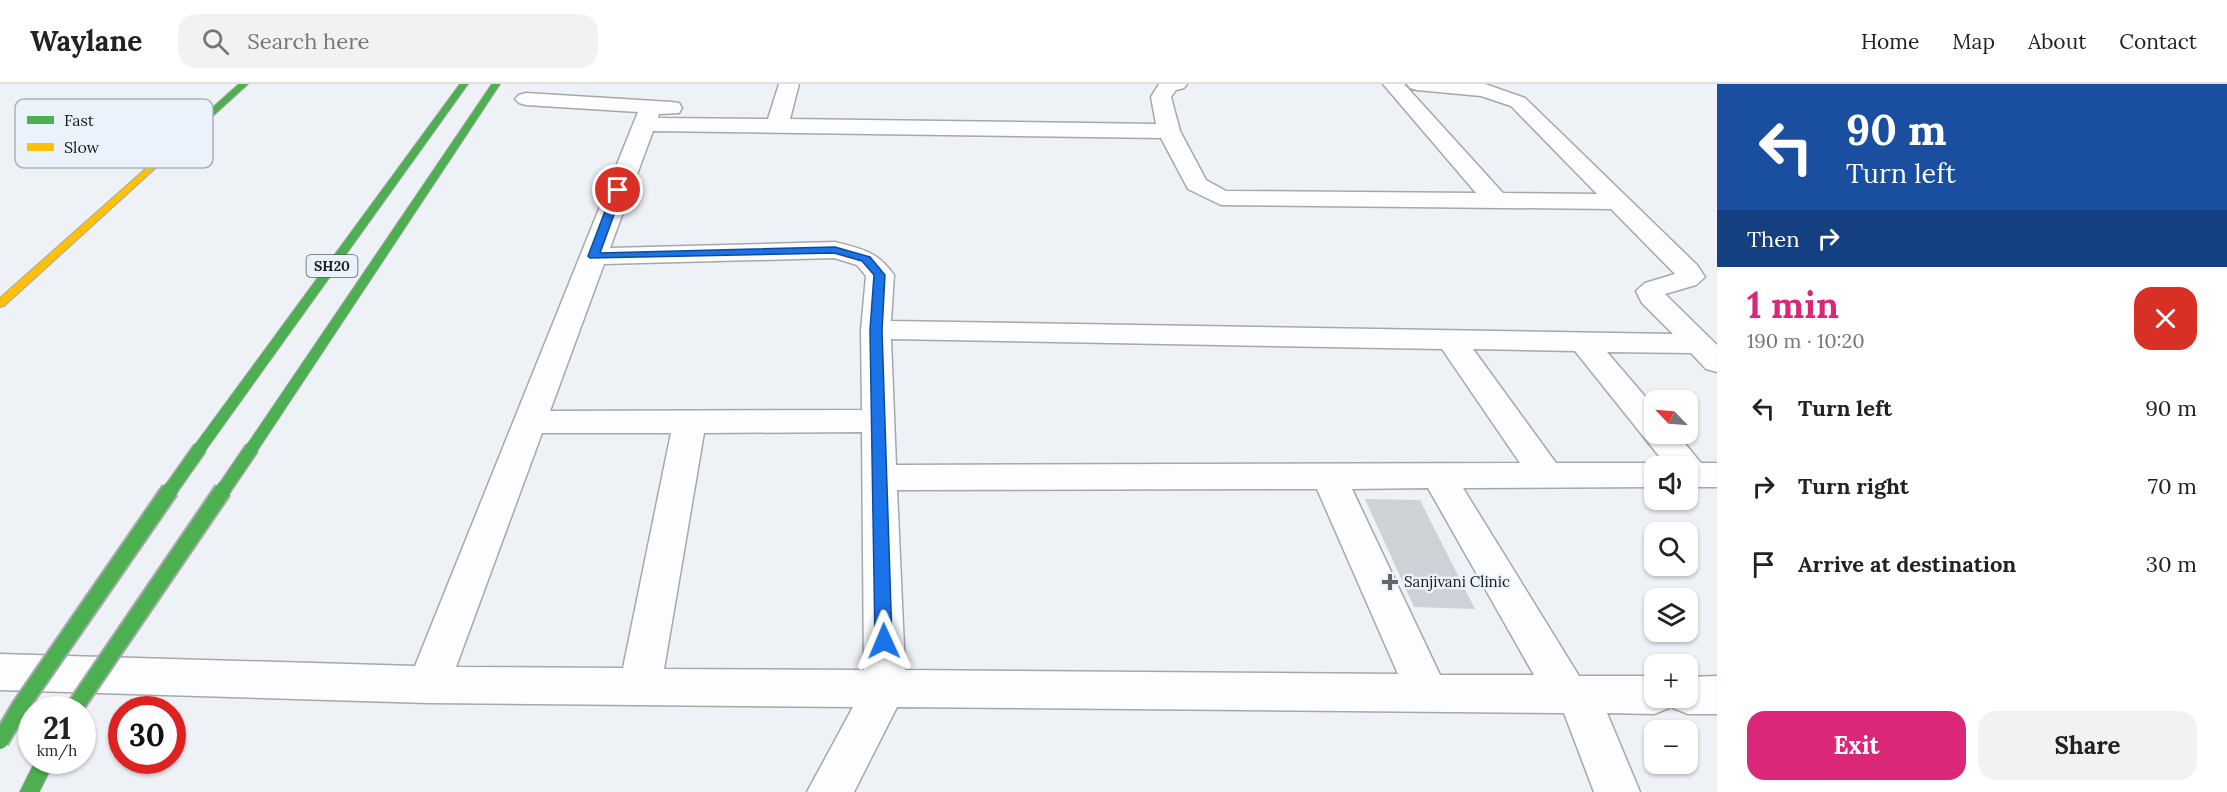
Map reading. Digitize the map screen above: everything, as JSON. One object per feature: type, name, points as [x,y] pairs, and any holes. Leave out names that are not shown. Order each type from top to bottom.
[{"type":"main road","points":[[213,112],[244,84]]},
{"type":"main road","name":"SH20","points":[[0,741],[20,707],[200,448],[464,84]]},
{"type":"main road","name":"SH20","points":[[83,696],[496,84]]},
{"type":"main road","points":[[0,304],[151,168]]},
{"type":"main road","points":[[29,792],[39,774]]},
{"type":"street","points":[[780,117],[789,84]]},
{"type":"street","points":[[1177,84],[1168,86],[1161,97],[1169,131],[1196,184],[1221,198],[1618,202]]},
{"type":"street","points":[[1393,84],[1496,201]]},
{"type":"street","points":[[1417,84],[1472,87],[1502,93],[1518,102],[1691,277],[1686,281],[1668,284],[1650,291],[1652,297],[1708,353]]},
{"type":"street","points":[[526,99],[647,116],[780,117],[1169,131]]},
{"type":"street","points":[[428,685],[647,116]]},
{"type":"street","points":[[593,256],[835,250],[866,259],[880,275],[876,330],[885,688],[830,792]]},
{"type":"street","points":[[876,330],[1583,342],[1708,353]]},
{"type":"street","points":[[1451,340],[1546,476]]},
{"type":"street","points":[[1583,342],[1644,416]]},
{"type":"street","points":[[640,686],[690,421]]},
{"type":"street","points":[[529,422],[878,421]]},
{"type":"street","points":[[1668,444],[1679,456]]},
{"type":"street","points":[[879,478],[1644,475]]},
{"type":"street","points":[[1438,476],[1573,694],[1617,792]]},
{"type":"street","points":[[1329,477],[1427,692]]},
{"type":"street","points":[[0,672],[428,685],[1644,695]]},
{"type":"street","points":[[1698,695],[1717,695]]},
{"type":"building","points":[[1365,499],[1420,500],[1475,609],[1414,607]]},
{"type":"traffic: fast","points":[[213,112],[244,84]]},
{"type":"traffic: fast","points":[[200,448],[464,84]]},
{"type":"traffic: fast","points":[[252,448],[496,84]]},
{"type":"traffic: fast","points":[[0,741],[20,707],[200,448]]},
{"type":"traffic: fast","points":[[83,696],[252,448]]},
{"type":"traffic: fast","points":[[29,792],[39,774]]},
{"type":"traffic: slow","points":[[0,304],[150,168]]},
{"type":"place","name":"Sanjivani Clinic","points":[[1390,582]]},
{"type":"route","points":[[618,190],[593,256],[835,250],[866,259],[880,275],[876,330],[884,641]]}]
